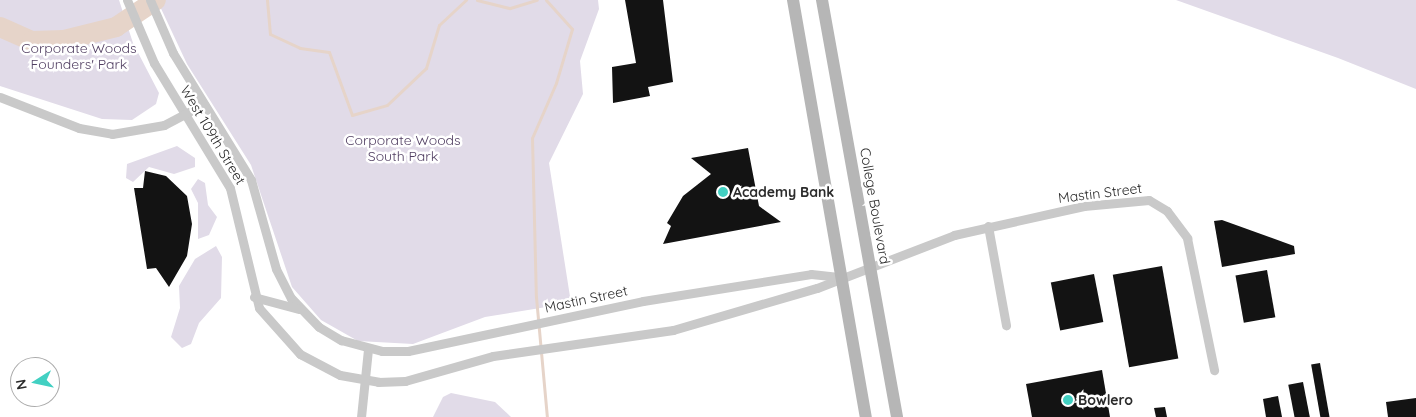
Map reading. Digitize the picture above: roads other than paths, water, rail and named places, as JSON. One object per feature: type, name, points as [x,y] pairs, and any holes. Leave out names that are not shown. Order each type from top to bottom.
[{"type":"main road","points":[[793,0],[866,417]]},
{"type":"main road","name":"College Boulevard","points":[[822,0],[872,268],[897,417]]},
{"type":"street","name":"West 109th Street","points":[[127,0],[162,76],[230,188],[254,297],[267,321],[300,354],[326,370],[365,380]]},
{"type":"street","name":"West 109th Street","points":[[150,0],[182,68],[251,180],[276,269],[299,309],[331,334],[368,349]]},
{"type":"street","points":[[0,97],[79,128],[112,134],[145,132],[204,104]]},
{"type":"street","name":"Mastin Street","points":[[365,380],[405,380],[522,352],[673,330],[842,278],[988,226],[1084,206],[1149,200],[1167,212],[1187,238],[1214,370]]},
{"type":"street","points":[[988,226],[1006,324]]},
{"type":"street","name":"Mastin Street","points":[[368,349],[408,351],[493,331],[571,318],[643,301],[811,274],[842,278]]},
{"type":"street","points":[[254,297],[299,309]]},
{"type":"street","points":[[361,417],[368,349]]},
{"type":"waterway","points":[[0,27],[32,41],[64,40],[116,27],[156,0]]},
{"type":"waterway","points":[[267,0],[270,34],[300,48],[329,52],[352,115],[387,105],[426,68],[439,25],[466,0]]},
{"type":"waterway","points":[[477,0],[510,8],[537,0]]},
{"type":"waterway","points":[[546,0],[572,29],[556,83],[532,138],[536,297],[547,417]]},
{"type":"place","name":"Academy Bank","points":[[723,192]]},
{"type":"place","name":"Bowlero","points":[[1068,400]]},
{"type":"park label","name":"Corporate Woods Founders' Park","points":[[79,56]]},
{"type":"park label","name":"Corporate Woods South Park","points":[[403,148]]}]
